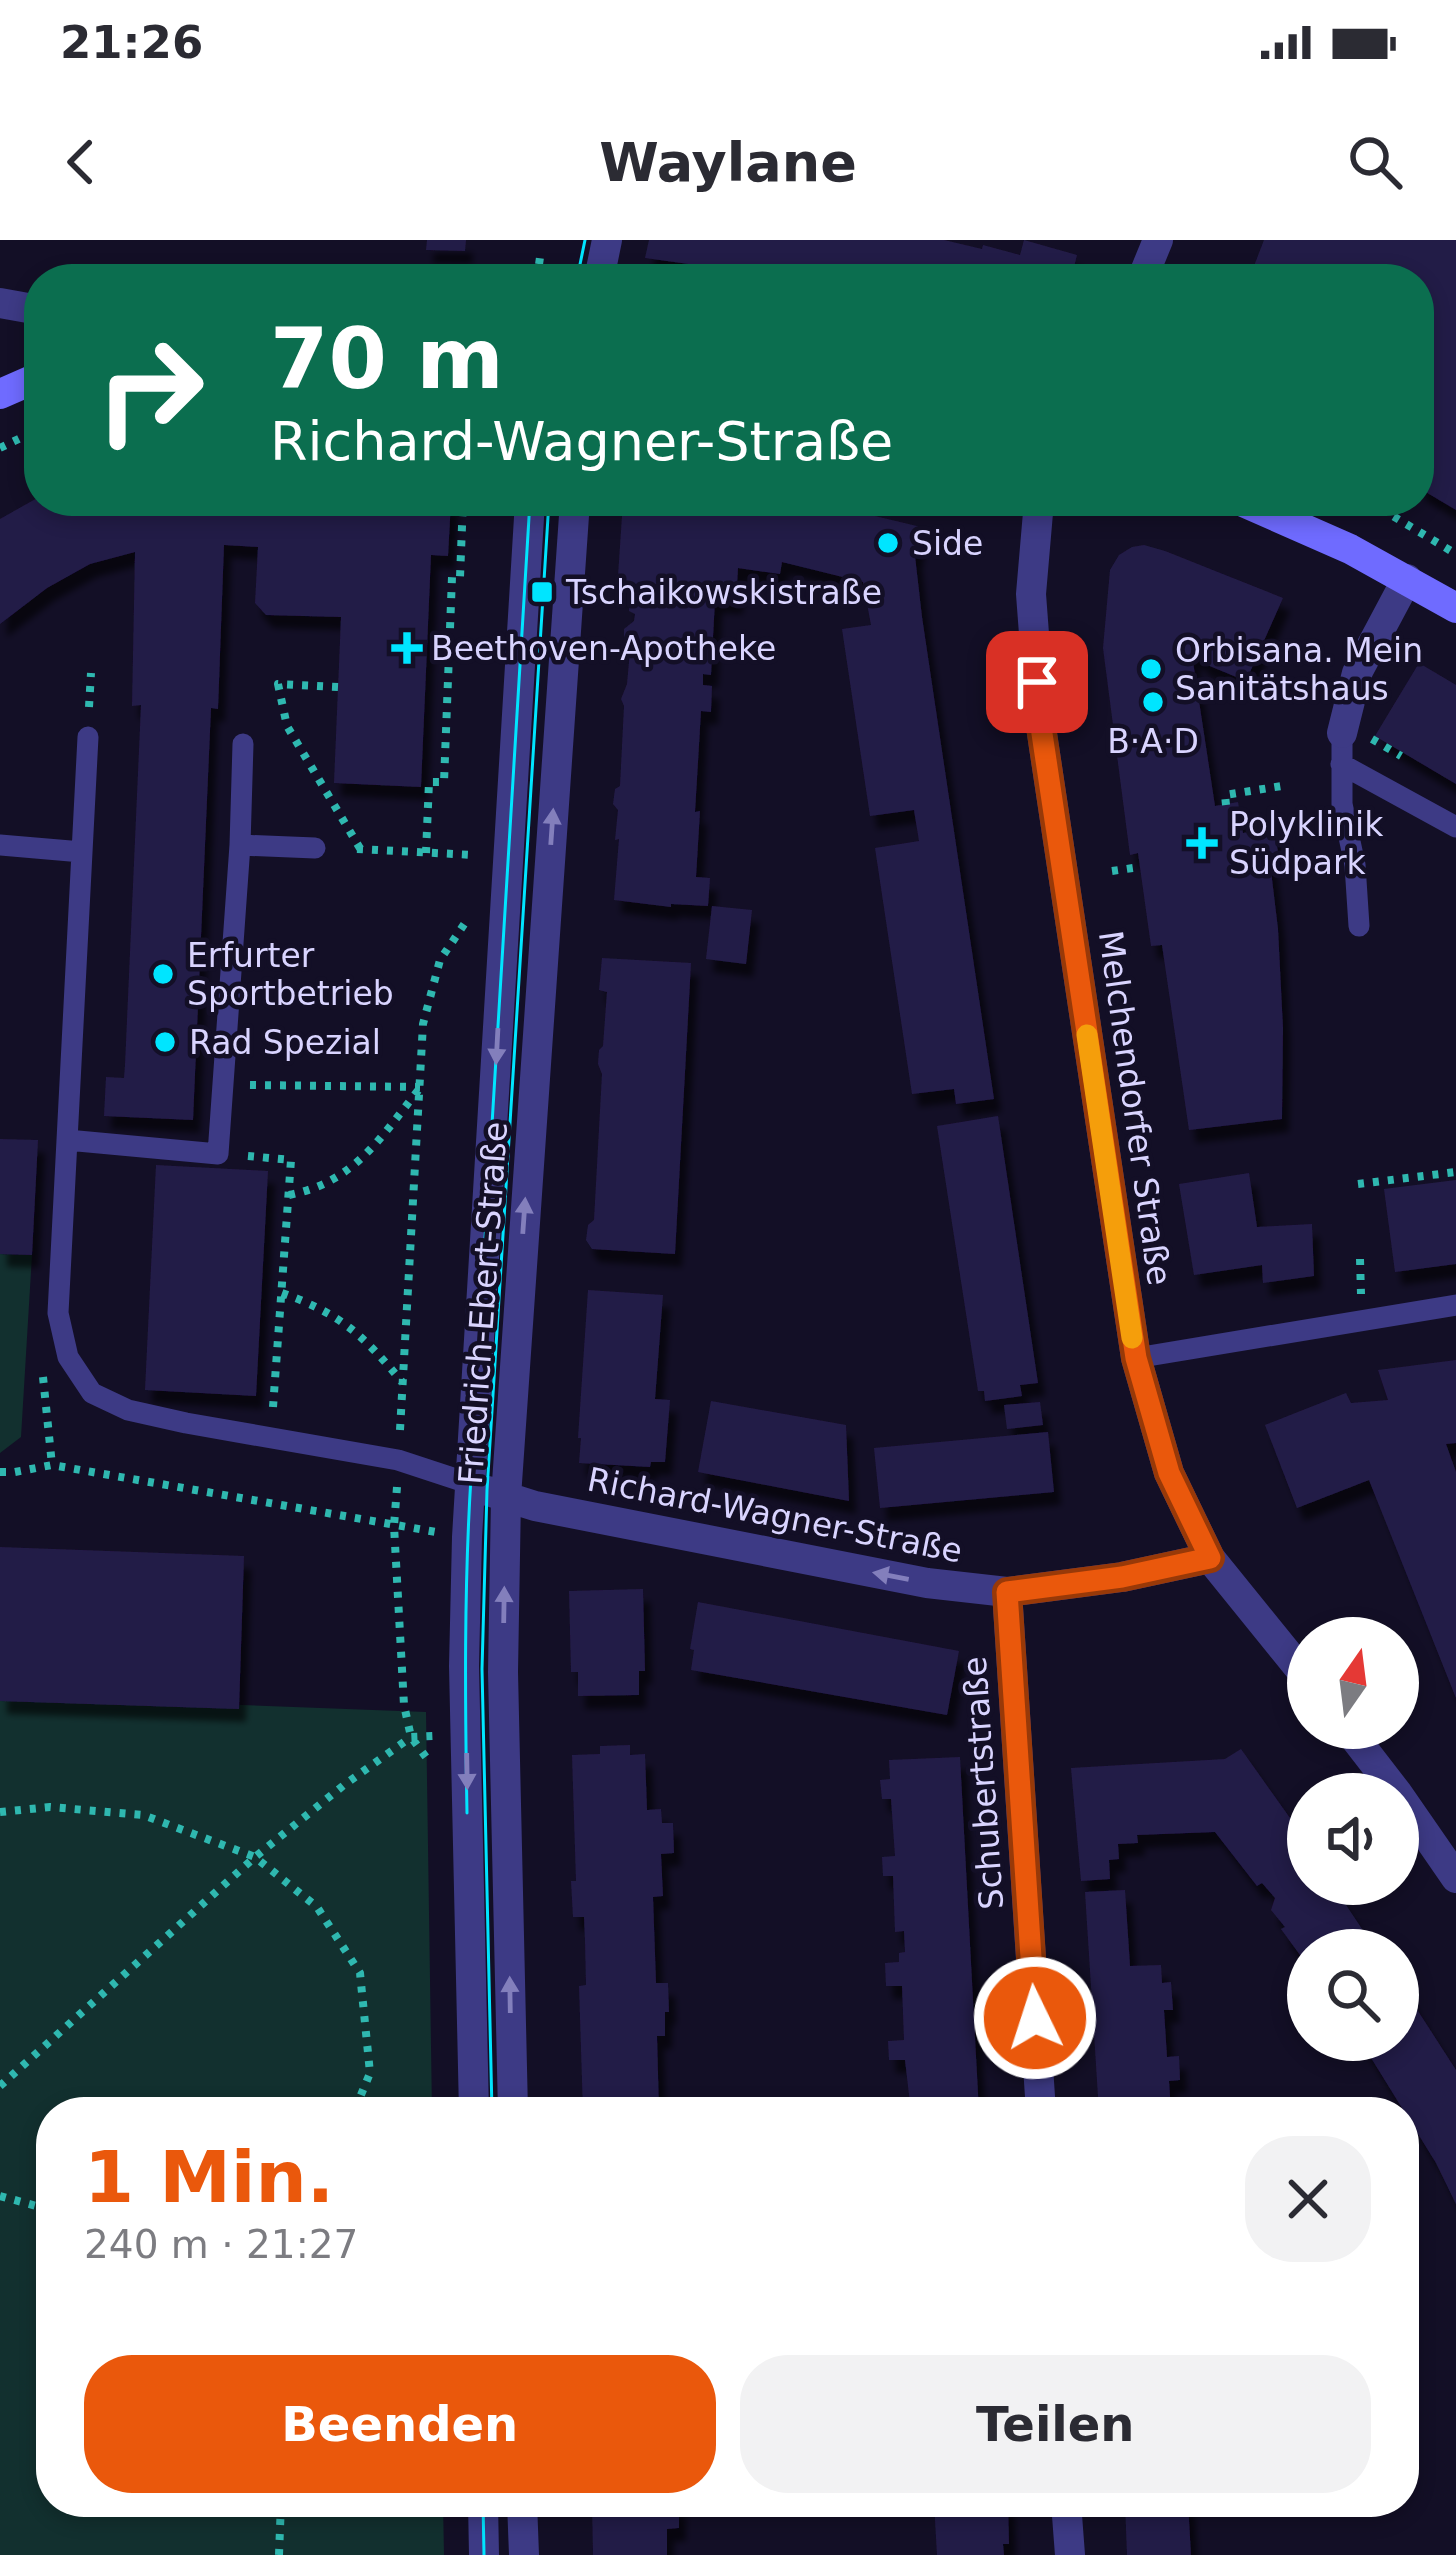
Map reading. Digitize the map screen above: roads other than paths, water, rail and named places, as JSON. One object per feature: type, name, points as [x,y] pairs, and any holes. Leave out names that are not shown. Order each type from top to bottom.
[{"type":"street","name":"Friedrich-Ebert-Straße","points":[[474,2097],[464,1666],[529,516]]},
{"type":"street","name":"Friedrich-Ebert-Straße","points":[[513,2097],[503,1672],[506,1497],[574,516]]},
{"type":"street","name":"Melchendorfer Straße","points":[[1038,516],[1031,594],[1041,727],[1136,1358],[1169,1473],[1210,1558],[1287,1653]]},
{"type":"street","points":[[1278,516],[1456,608]]},
{"type":"street","points":[[1341,749],[1357,673],[1407,579]]},
{"type":"street","name":"Richard-Wagner-Straße","points":[[471,1484],[536,1506],[927,1583],[1007,1592],[1122,1577],[1210,1558]]},
{"type":"street","name":"Schubertstraße","points":[[1007,1592],[1040,2097]]},
{"type":"street","points":[[1363,1749],[1382,1773]]},
{"type":"street","points":[[1419,1824],[1456,1878]]},
{"type":"street","points":[[483,2517],[484,2555]]},
{"type":"street","points":[[523,2517],[524,2555]]},
{"type":"street","points":[[1067,2517],[1070,2555]]},
{"type":"lane","points":[[88,737],[58,1313],[68,1357],[92,1394],[128,1410],[398,1460],[471,1484]]},
{"type":"lane","points":[[67,1140],[218,1154],[243,744]]},
{"type":"lane","points":[[1341,749],[1456,827]]},
{"type":"lane","points":[[1341,749],[1342,804],[1355,865],[1359,926]]},
{"type":"lane","points":[[0,845],[82,852]]},
{"type":"lane","points":[[240,845],[315,848]]},
{"type":"lane","points":[[1136,1358],[1456,1305]]},
{"type":"tram line","points":[[580,264],[585,240]]},
{"type":"tram line","points":[[480,1321],[529,516]]},
{"type":"tram line","points":[[492,2097],[482,1669],[487,1490],[548,516]]},
{"type":"tram line","points":[[467,1813],[471,1477]]},
{"type":"tram line","points":[[483,2517],[484,2555]]},
{"type":"place","name":"Side","points":[[888,543]]},
{"type":"place","name":"Tschaikowskistraße","points":[[542,592]]},
{"type":"place","name":"Beethoven-Apotheke","points":[[407,648]]},
{"type":"place","name":"Orbisana. Mein Sanitätshaus","points":[[1151,669]]},
{"type":"place","name":"B·A·D","points":[[1153,702]]},
{"type":"place","name":"Polyklinik Südpark","points":[[1202,843]]},
{"type":"place","name":"Erfurter Sportbetrieb","points":[[163,974]]},
{"type":"place","name":"Rad Spezial","points":[[165,1042]]}]
